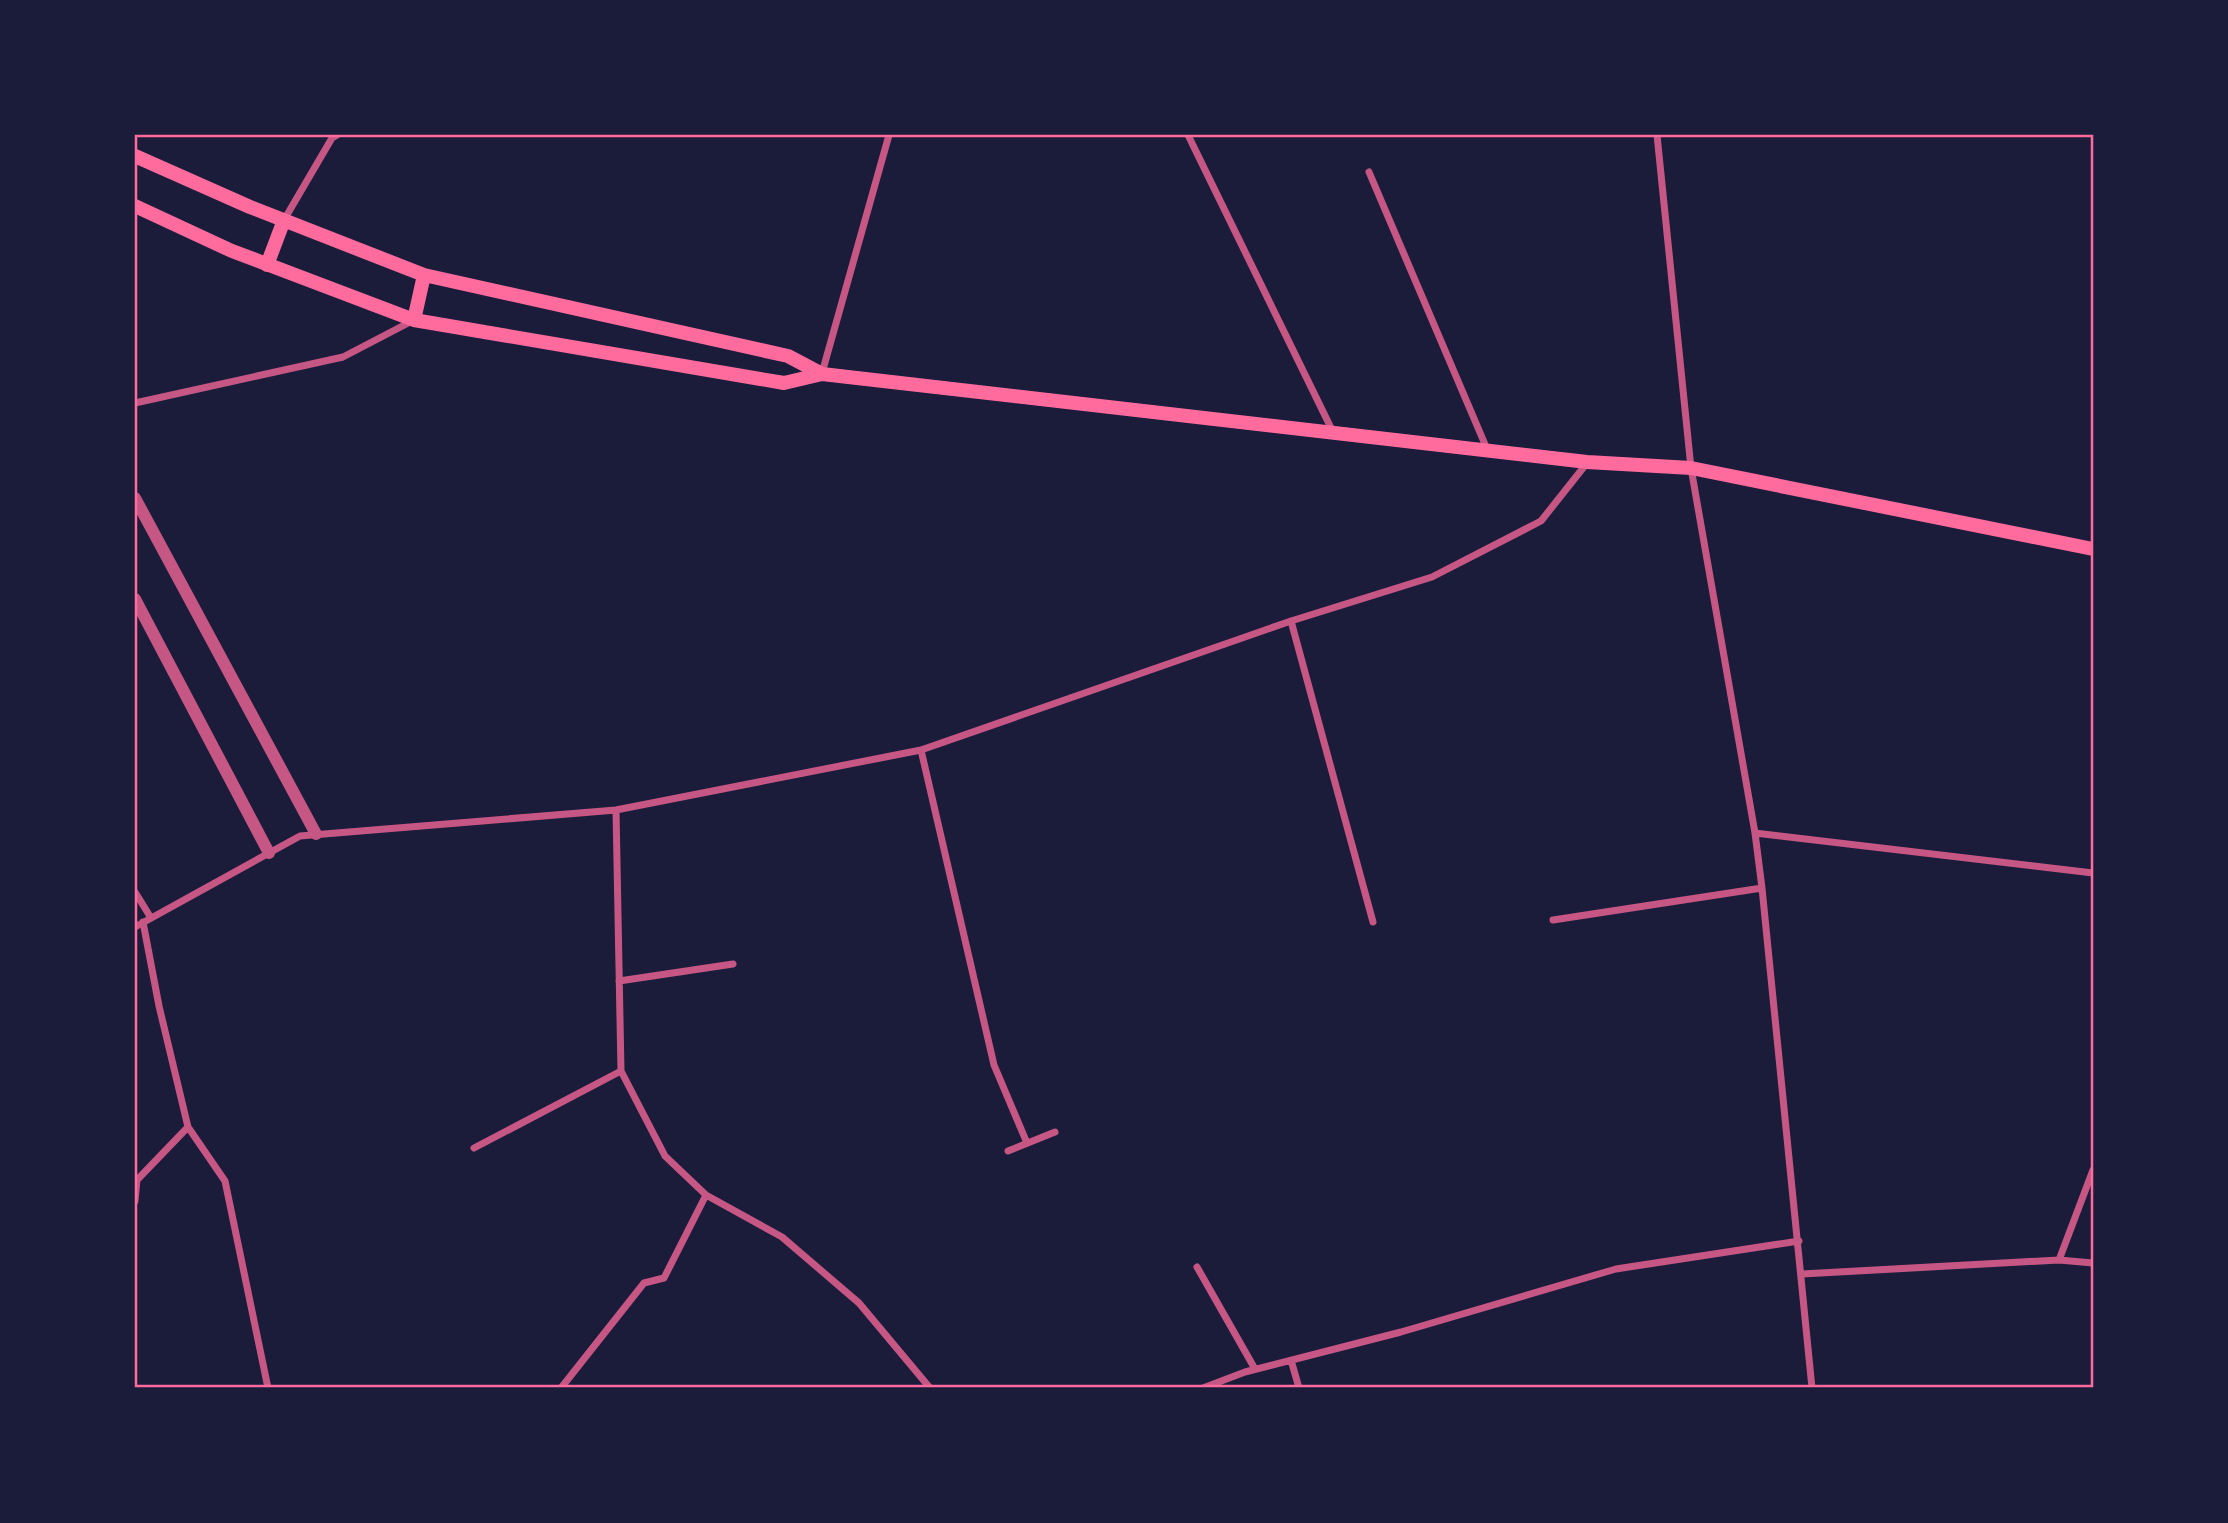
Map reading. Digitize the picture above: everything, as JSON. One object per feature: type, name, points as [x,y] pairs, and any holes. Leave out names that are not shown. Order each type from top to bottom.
[{"type":"main road","points":[[135,156],[284,220],[424,275],[788,356],[822,374]]},
{"type":"main road","points":[[135,206],[267,265],[414,320],[784,383],[822,374],[1587,462],[1691,468],[2093,549]]},
{"type":"main road","points":[[267,265],[284,220]]},
{"type":"main road","points":[[414,320],[424,275]]},
{"type":"street","points":[[284,220],[332,138],[337,135]]},
{"type":"street","points":[[822,374],[889,135]]},
{"type":"street","points":[[1188,135],[1332,432]]},
{"type":"street","points":[[1657,135],[1691,468],[1755,833],[1762,888],[1812,1388]]},
{"type":"street","points":[[1370,172],[1488,450]]},
{"type":"street","points":[[135,403],[343,357],[414,320]]},
{"type":"street","points":[[135,927],[300,836],[616,810],[921,750],[1292,621],[1432,577],[1541,521],[1587,462]]},
{"type":"street","points":[[135,498],[316,834]]},
{"type":"street","points":[[135,599],[268,853]]},
{"type":"street","points":[[1292,621],[1373,922]]},
{"type":"street","points":[[921,750],[994,1065],[1027,1143]]},
{"type":"street","points":[[616,810],[621,1071],[665,1156],[706,1195],[782,1237],[859,1303],[930,1388]]},
{"type":"street","points":[[1755,833],[2093,873]]},
{"type":"street","points":[[1553,920],[1762,888]]},
{"type":"street","points":[[135,892],[151,918]]},
{"type":"street","points":[[143,922],[159,1006],[188,1127],[225,1181],[268,1388]]},
{"type":"street","points":[[619,981],[733,964]]},
{"type":"street","points":[[474,1148],[621,1071]]},
{"type":"street","points":[[135,1201],[137,1180],[188,1127]]},
{"type":"street","points":[[1008,1151],[1055,1132]]},
{"type":"street","points":[[2059,1260],[2093,1170]]},
{"type":"street","points":[[561,1388],[644,1283],[664,1278],[706,1195]]},
{"type":"street","points":[[1203,1388],[1255,1369],[1401,1332],[1616,1269],[1799,1241]]},
{"type":"street","points":[[1802,1274],[2059,1260],[2093,1263]]},
{"type":"street","points":[[1197,1267],[1255,1369]]},
{"type":"street","points":[[1291,1360],[1299,1388]]}]
